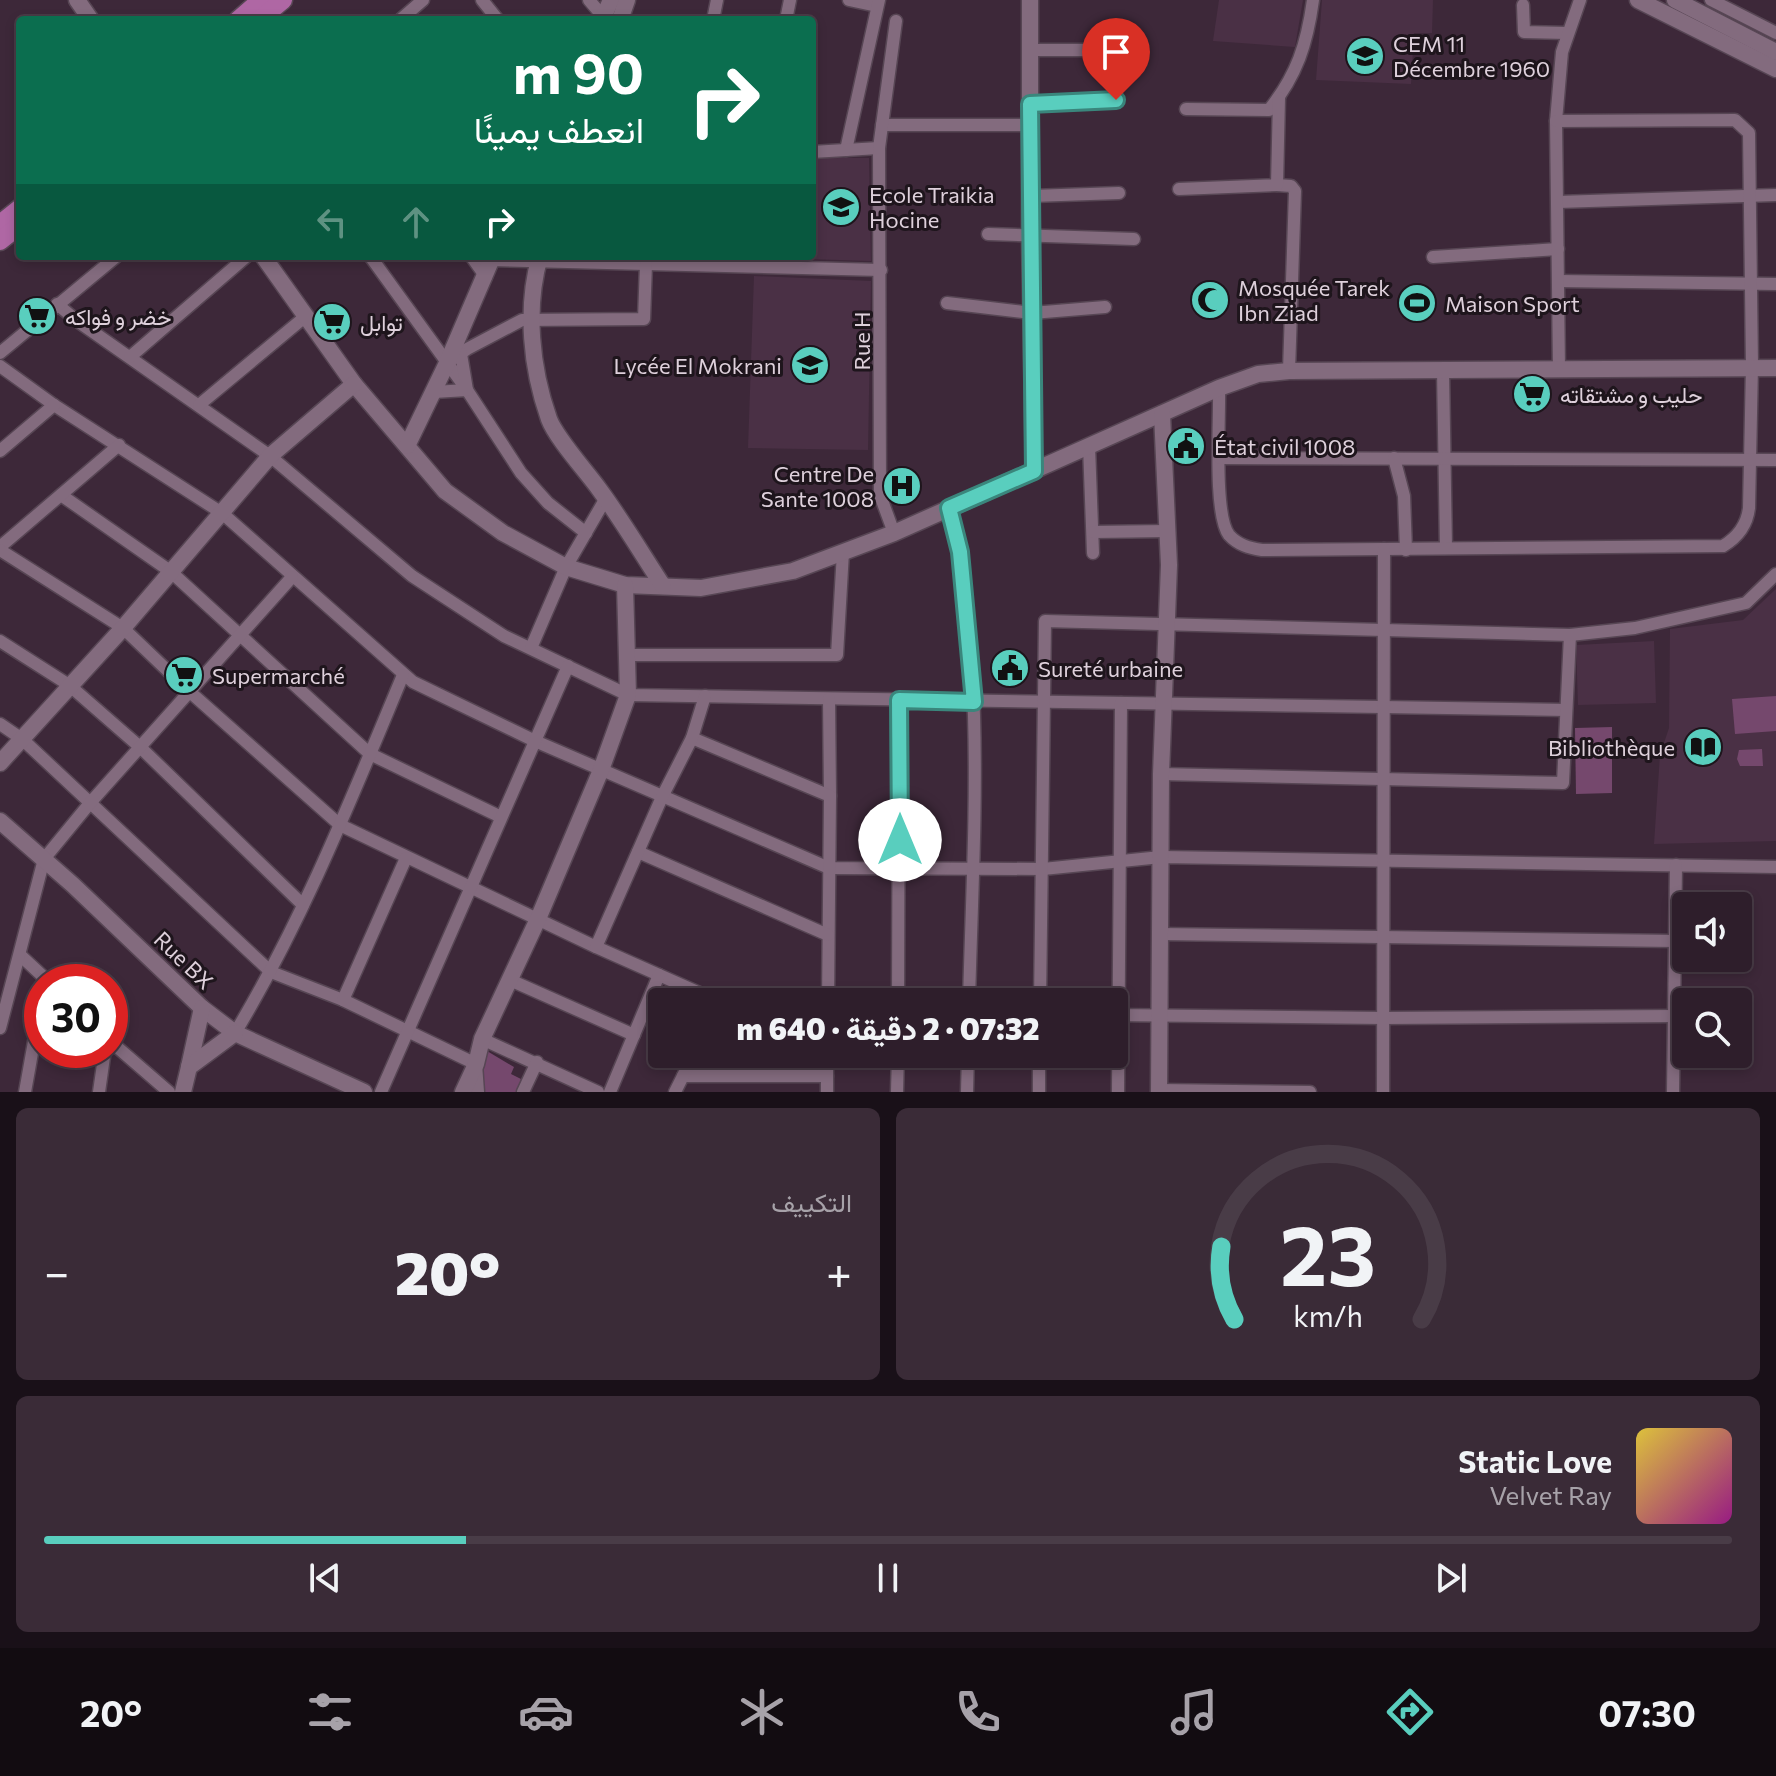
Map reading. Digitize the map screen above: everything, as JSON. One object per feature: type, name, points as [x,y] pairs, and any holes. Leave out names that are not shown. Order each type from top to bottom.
[{"type":"main road","points":[[243,16],[261,0]]},
{"type":"main road","points":[[264,16],[283,0]]},
{"type":"main road","points":[[0,224],[16,211]]},
{"type":"main road","points":[[0,241],[16,228]]},
{"type":"street","points":[[405,16],[423,0]]},
{"type":"street","points":[[482,0],[495,16]]},
{"type":"street","points":[[589,0],[603,16]]},
{"type":"street","points":[[611,16],[627,0]]},
{"type":"street","points":[[846,150],[878,3],[849,0]]},
{"type":"street","points":[[1030,0],[1034,471]]},
{"type":"street","points":[[1186,109],[1269,110],[1302,56],[1313,0]]},
{"type":"street","points":[[1559,370],[1556,121],[1562,52],[1580,0]]},
{"type":"street","points":[[1638,0],[1776,69]]},
{"type":"street","points":[[1675,0],[1776,52]]},
{"type":"street","points":[[1711,0],[1731,4],[1776,33]]},
{"type":"street","points":[[1523,5],[1524,32],[1567,33]]},
{"type":"street","name":"Rue H","points":[[894,533],[880,495],[879,148],[896,21]]},
{"type":"street","points":[[1030,50],[1112,50]]},
{"type":"street","points":[[1277,185],[1279,96]]},
{"type":"street","points":[[1030,104],[1116,100]]},
{"type":"street","points":[[1219,388],[1222,520],[1229,535],[1241,545],[1262,550],[1723,546],[1737,536],[1748,515],[1750,460],[1749,133],[1735,120],[1556,121]]},
{"type":"street","points":[[882,125],[1030,125]]},
{"type":"street","points":[[816,152],[879,148]]},
{"type":"street","points":[[1179,189],[1277,185],[1291,186],[1295,191],[1289,371]]},
{"type":"street","points":[[1032,196],[1119,193]]},
{"type":"street","points":[[1558,202],[1776,195]]},
{"type":"street","points":[[988,234],[1134,239]]},
{"type":"street","points":[[1433,257],[1558,249]]},
{"type":"street","points":[[0,353],[112,260]]},
{"type":"street","points":[[130,357],[242,260]]},
{"type":"street","points":[[266,260],[354,384],[445,491],[503,533],[566,567],[625,585],[701,588],[793,571],[894,533],[1219,388],[1258,374],[1289,371],[1776,368]]},
{"type":"street","points":[[373,260],[454,358],[467,390],[521,473],[548,503],[586,533]]},
{"type":"street","points":[[474,260],[486,277]]},
{"type":"street","points":[[407,446],[454,358],[491,260]]},
{"type":"street","points":[[539,260],[531,288],[534,353],[550,421],[606,498],[663,586]]},
{"type":"street","points":[[560,260],[646,264],[769,261],[881,270]]},
{"type":"street","points":[[454,358],[512,325],[532,319],[644,319],[646,264]]},
{"type":"street","points":[[1559,281],[1776,284]]},
{"type":"street","points":[[947,303],[1032,313],[1105,307]]},
{"type":"street","points":[[57,304],[270,456],[412,576],[504,636],[628,695],[1566,710]]},
{"type":"street","points":[[199,405],[306,316]]},
{"type":"street","points":[[0,366],[54,405],[222,513],[403,675],[535,741],[829,868],[1043,869],[1161,857],[1776,867]]},
{"type":"street","points":[[1443,371],[1446,548]]},
{"type":"street","points":[[0,763],[123,628],[270,456],[354,384]]},
{"type":"street","points":[[434,392],[467,390]]},
{"type":"street","points":[[0,451],[54,405]]},
{"type":"street","points":[[1162,414],[1169,565],[1161,774],[1159,1091],[1310,1092]]},
{"type":"street","points":[[119,445],[0,549],[123,628],[340,825],[688,988]]},
{"type":"street","points":[[1089,446],[1093,553]]},
{"type":"street","points":[[1220,458],[1776,460]]},
{"type":"street","points":[[1394,458],[1404,496],[1406,550]]},
{"type":"street","points":[[61,495],[170,571],[370,754],[501,817]]},
{"type":"street","points":[[531,648],[566,567],[606,498]]},
{"type":"street","points":[[949,508],[960,552],[974,702],[969,988]]},
{"type":"street","points":[[1093,532],[1167,531]]},
{"type":"street","points":[[1383,1092],[1384,549]]},
{"type":"street","points":[[627,655],[837,655],[843,552]]},
{"type":"street","points":[[1040,988],[1045,621],[1570,635],[1635,628],[1746,603],[1776,574]]},
{"type":"street","points":[[0,1028],[44,859],[90,803],[292,577]]},
{"type":"street","points":[[463,1092],[476,1064],[482,1039],[538,919],[601,770],[628,695],[625,585]]},
{"type":"street","points":[[1161,774],[1563,783],[1570,635]]},
{"type":"street","points":[[0,641],[69,685],[140,747],[303,905]]},
{"type":"street","points":[[381,1092],[568,666]]},
{"type":"street","points":[[189,1067],[235,1033],[271,972],[340,825],[403,675]]},
{"type":"street","points":[[596,947],[662,797],[692,738],[705,696]]},
{"type":"street","points":[[828,988],[829,699]]},
{"type":"street","points":[[898,988],[899,700]]},
{"type":"street","points":[[1117,988],[1121,703]]},
{"type":"street","points":[[0,724],[22,739],[271,972],[343,1000],[476,1064]]},
{"type":"street","points":[[692,738],[830,796]]},
{"type":"street","name":"Rue BX","points":[[0,821],[202,1008],[235,1033],[364,1092]]},
{"type":"street","points":[[638,852],[828,935]]},
{"type":"street","points":[[343,1000],[406,858]]},
{"type":"street","points":[[1676,865],[1676,892]]},
{"type":"street","points":[[1160,934],[1672,941]]},
{"type":"street","points":[[20,955],[29,964]]},
{"type":"street","points":[[610,1092],[659,975]]},
{"type":"street","points":[[510,980],[634,1035]]},
{"type":"street","points":[[183,1092],[202,1008]]},
{"type":"street","points":[[1128,1014],[1384,1018],[1672,1016]]},
{"type":"street","points":[[482,1039],[598,1092]]},
{"type":"street","points":[[128,1057],[169,1092]]},
{"type":"street","points":[[523,1092],[537,1062]]},
{"type":"street","points":[[476,1064],[478,1092]]},
{"type":"street","points":[[25,1092],[29,1068]]},
{"type":"street","points":[[99,1092],[102,1068]]},
{"type":"street","points":[[675,1092],[687,1068]]},
{"type":"street","points":[[827,1068],[827,1092]]},
{"type":"street","points":[[897,1092],[898,1068]]},
{"type":"street","points":[[967,1092],[968,1068]]},
{"type":"street","points":[[1039,1068],[1039,1092]]},
{"type":"street","points":[[1117,1068],[1118,1092]]},
{"type":"street","points":[[1673,1092],[1674,1068]]},
{"type":"street","points":[[683,1076],[827,1076]]},
{"type":"shaded area","points":[[1219,0],[1303,0],[1295,47],[1213,41]]},
{"type":"shaded area","name":"CEM 11 Décembre 1960","points":[[1322,0],[1433,0],[1432,33],[1414,33],[1411,84],[1316,80]]},
{"type":"shaded area","name":"Ecole Traikia Hocine","points":[[816,158],[869,158],[871,261],[816,259]]},
{"type":"shaded area","name":"Lycée El Mokrani","points":[[754,276],[871,281],[868,450],[748,448]]},
{"type":"shaded area","name":"Centre De Sante 1008","points":[[885,474],[918,475],[918,497],[885,497]]},
{"type":"shaded area","points":[[1776,589],[1776,841],[1654,844],[1660,755],[1669,728],[1670,629],[1743,620]]},
{"type":"shaded area","points":[[1654,641],[1656,703],[1578,705],[1576,645]]},
{"type":"shaded area","points":[[1776,696],[1776,731],[1735,734],[1732,699]]},
{"type":"shaded area","points":[[1612,727],[1612,793],[1576,794],[1575,728]]},
{"type":"shaded area","points":[[1762,749],[1763,766],[1740,766],[1737,759],[1739,750]]},
{"type":"shaded area","points":[[487,1051],[514,1067],[511,1074],[521,1079],[517,1092],[482,1092],[482,1065]]},
{"type":"place","name":"CEM 11 Décembre 1960","points":[[1365,56]]},
{"type":"place","name":"Ecole Traikia Hocine","points":[[841,207]]},
{"type":"place","name":"Mosquée Tarek Ibn Ziad","points":[[1210,300]]},
{"type":"place","name":"Maison Sport","points":[[1417,303]]},
{"type":"place","name":"خضر و فواكه","points":[[37,316]]},
{"type":"place","name":"توابل","points":[[332,322]]},
{"type":"place","name":"Lycée El Mokrani","points":[[810,365]]},
{"type":"place","name":"حليب و مشتقاته","points":[[1532,394]]},
{"type":"place","name":"État civil 1008","points":[[1186,446]]},
{"type":"place","name":"Centre De Sante 1008","points":[[902,486]]},
{"type":"place","name":"Sureté urbaine","points":[[1010,668]]},
{"type":"place","name":"Supermarché","points":[[184,675]]},
{"type":"place","name":"Bibliothèque","points":[[1703,747]]},
{"type":"route","points":[[900,840],[899,700],[974,702],[960,552],[949,508],[1034,471],[1030,104],[1116,100]]}]
